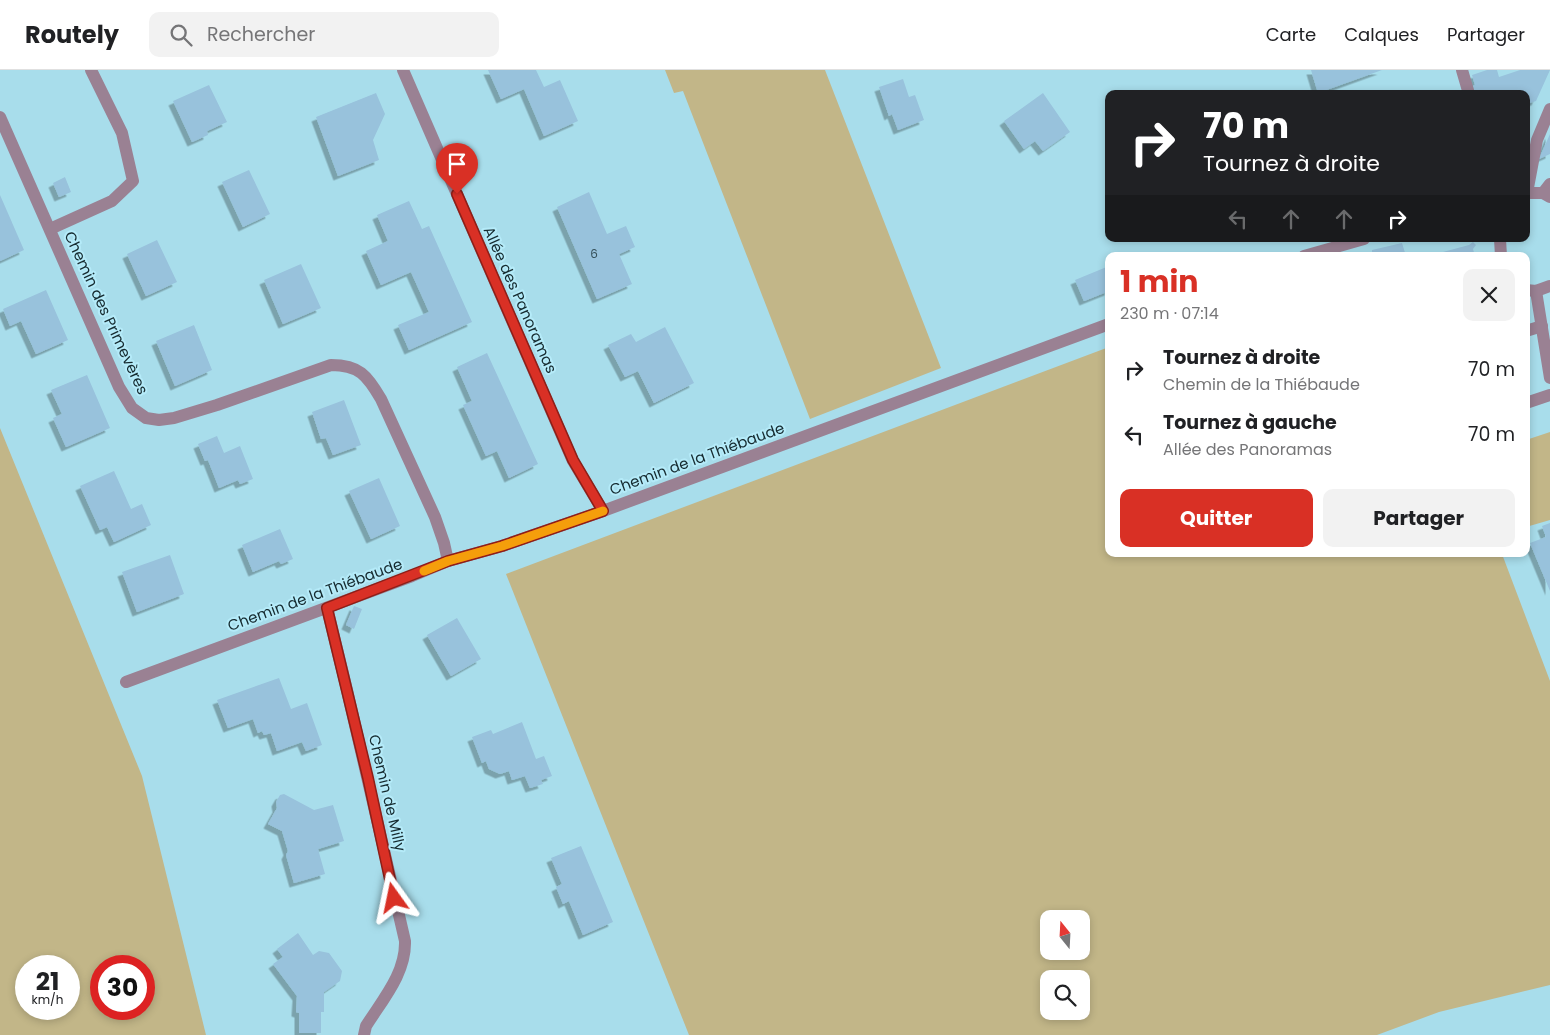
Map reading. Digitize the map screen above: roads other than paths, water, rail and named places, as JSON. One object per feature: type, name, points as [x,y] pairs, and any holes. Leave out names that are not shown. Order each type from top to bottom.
[{"type":"street","name":"Chemin des Primevères","points":[[50,229],[112,201],[133,181],[122,133],[91,70]]},
{"type":"street","name":"Allée des Panoramas","points":[[403,70],[573,460],[603,511]]},
{"type":"street","points":[[1462,70],[1468,90]]},
{"type":"street","points":[[1530,174],[1537,140],[1550,109]]},
{"type":"street","name":"Chemin des Primevères","points":[[0,117],[120,387],[132,408],[146,418],[159,420],[174,418],[217,405],[330,365],[343,365],[358,370],[371,383],[380,399],[434,517],[444,543],[448,561]]},
{"type":"street","points":[[1530,193],[1548,191]]},
{"type":"street","points":[[1318,252],[1353,242]]},
{"type":"street","points":[[1550,286],[1531,291],[1542,326],[1550,378]]},
{"type":"street","name":"Chemin de la Thiébaude","points":[[126,682],[448,561],[502,546],[603,511],[1105,325]]},
{"type":"street","points":[[1530,330],[1542,326]]},
{"type":"street","points":[[1530,402],[1550,396]]},
{"type":"street","name":"Chemin de Milly","points":[[327,608],[405,941],[405,954],[400,972],[366,1026],[364,1035]]}]
